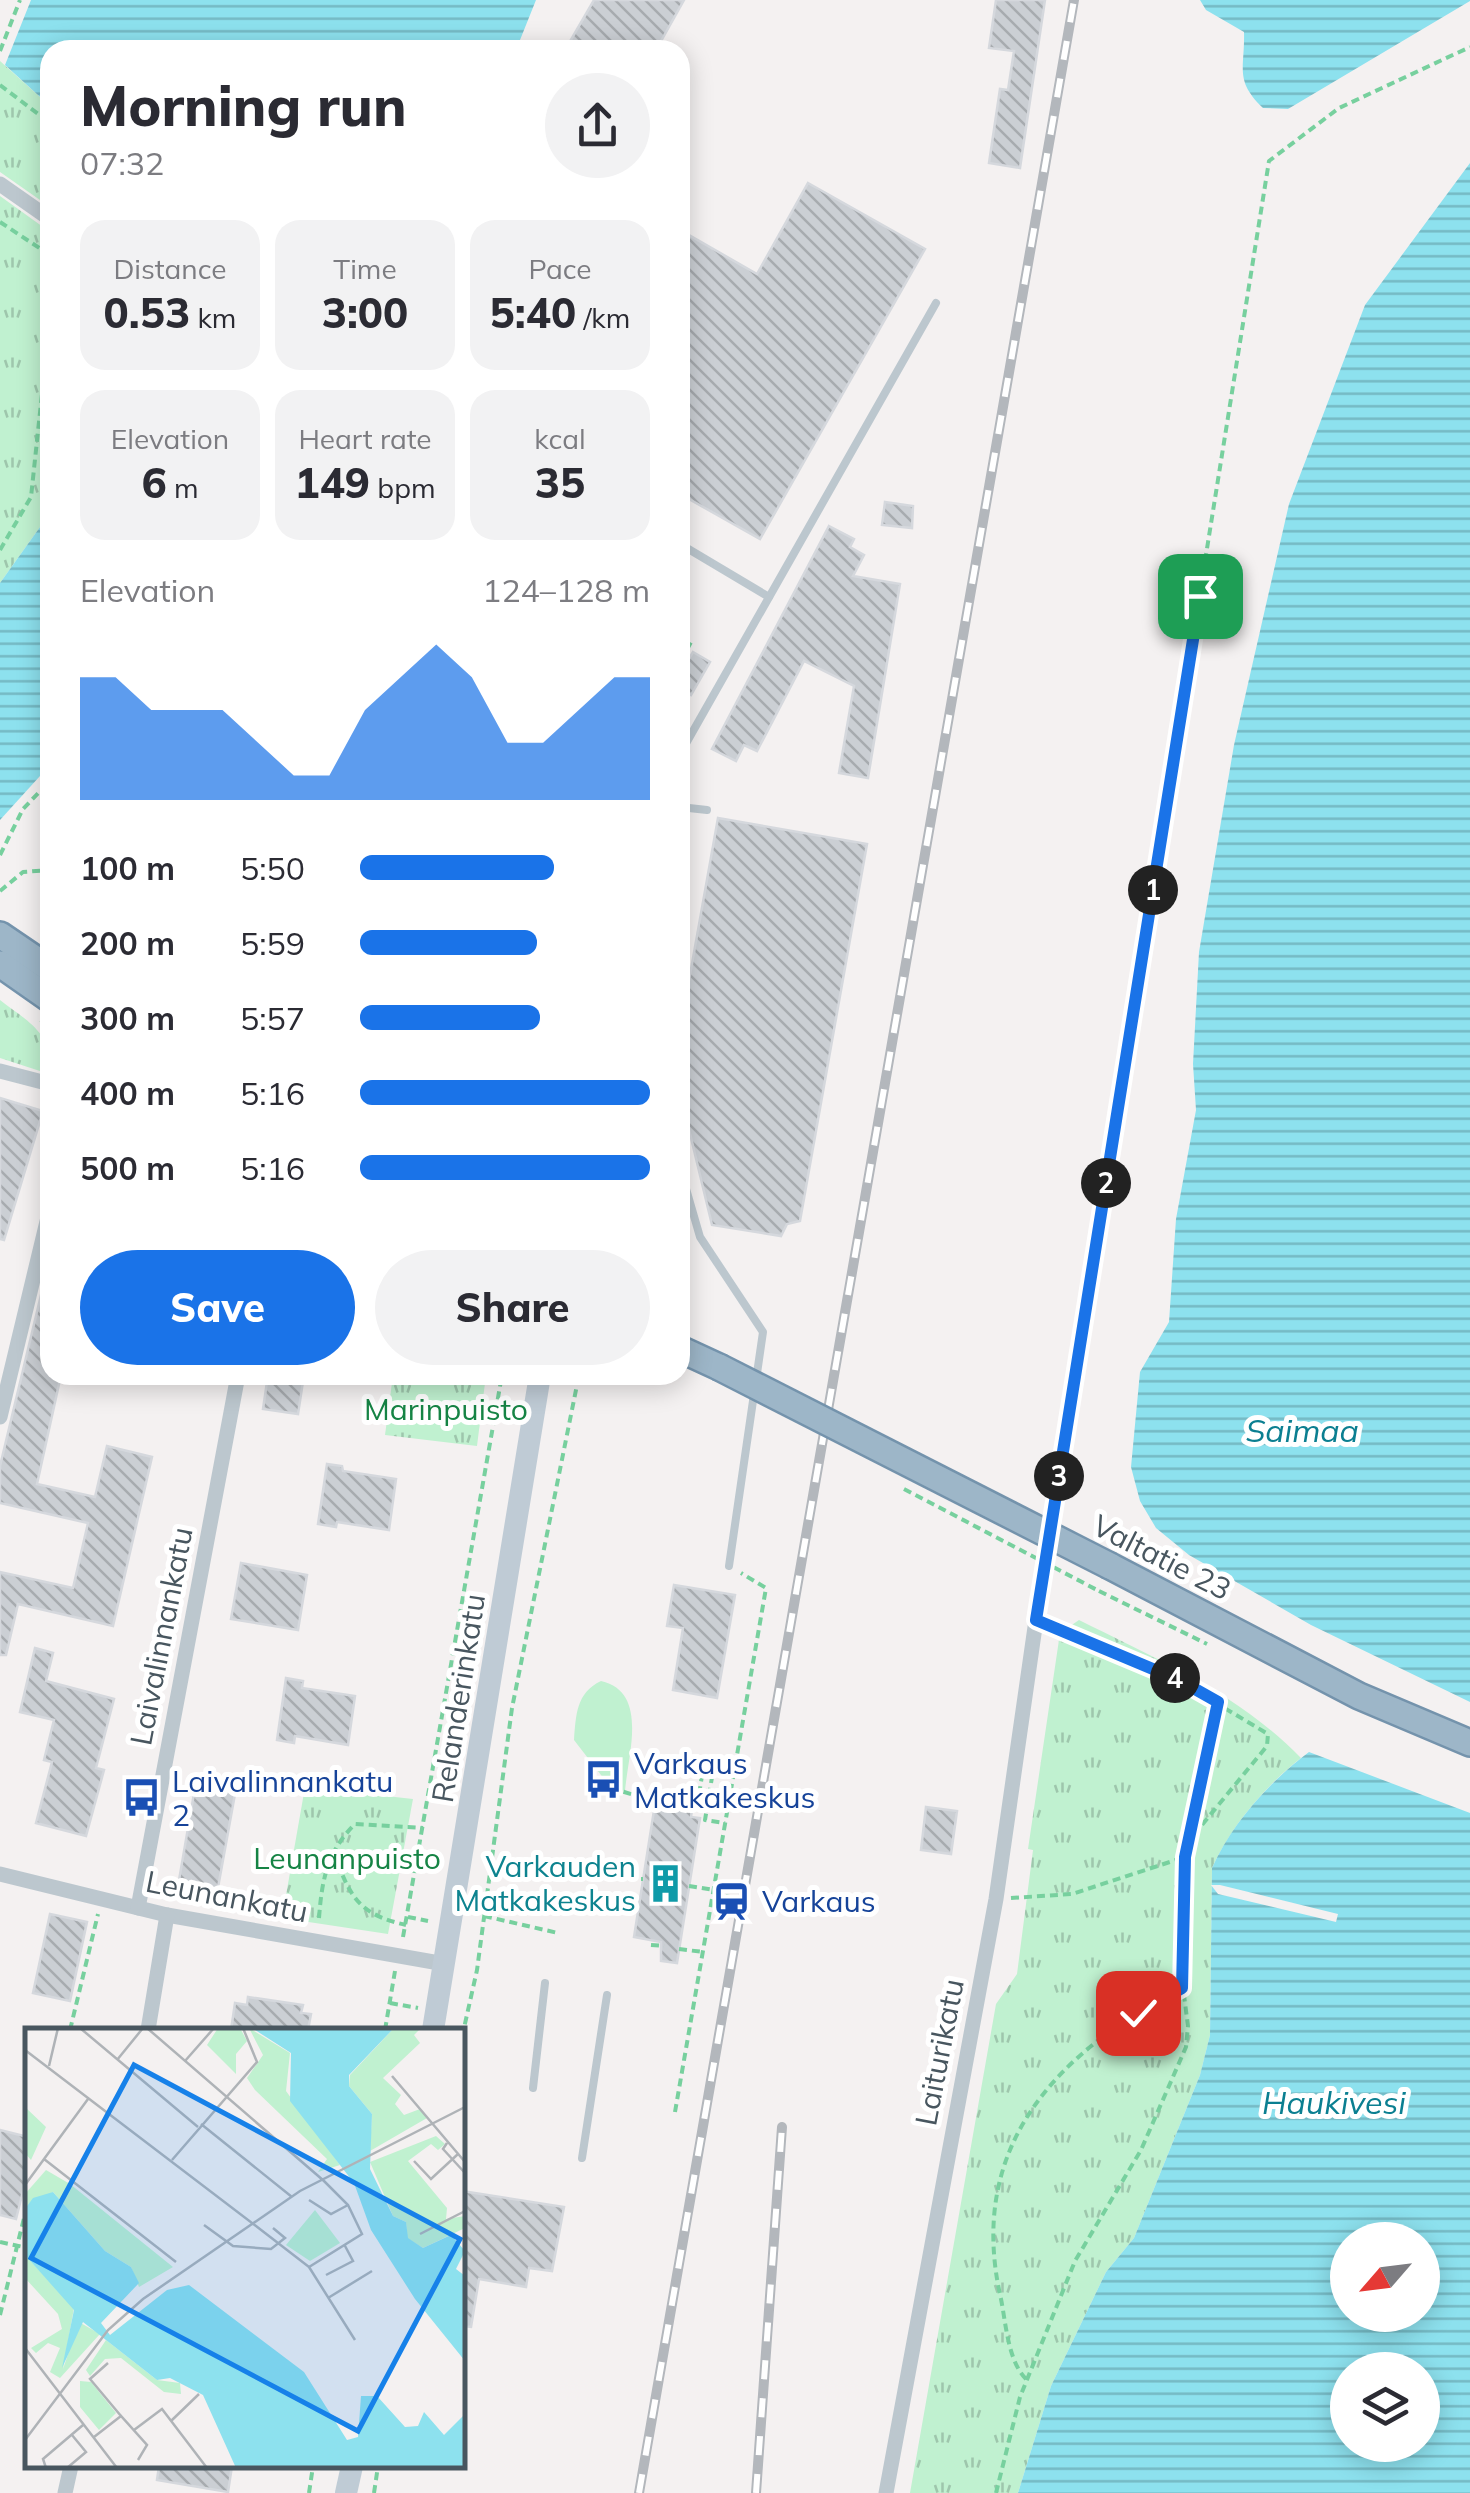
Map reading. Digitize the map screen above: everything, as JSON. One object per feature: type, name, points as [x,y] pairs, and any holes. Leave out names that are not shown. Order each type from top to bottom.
[{"type":"highway","points":[[5,953],[40,965]]},
{"type":"highway","points":[[5,953],[40,990]]},
{"type":"highway","name":"Valtatie 23","points":[[701,1359],[1360,1696],[1470,1743]]},
{"type":"main road","name":"Relanderinkatu","points":[[432,2028],[538,1385]]},
{"type":"main road","points":[[346,2493],[352,2468]]},
{"type":"street","points":[[0,184],[40,212]]},
{"type":"street","points":[[0,1071],[40,1081]]},
{"type":"street","points":[[0,1416],[40,1251]]},
{"type":"street","name":"Laivalinnankatu","points":[[138,1908],[236,1385]]},
{"type":"street","name":"Laiturikatu","points":[[886,2493],[996,1899],[1036,1620]]},
{"type":"street","name":"Leunankatu","points":[[0,1874],[167,1915],[445,1964]]},
{"type":"street","points":[[148,2028],[167,1915]]},
{"type":"street","points":[[66,2493],[71,2468]]},
{"type":"lane","points":[[690,736],[936,303]]},
{"type":"lane","points":[[690,550],[769,597]]},
{"type":"lane","points":[[690,808],[706,810]]},
{"type":"lane","points":[[690,1202],[700,1237],[762,1332],[729,1566]]},
{"type":"lane","points":[[534,2088],[546,1983]]},
{"type":"lane","points":[[582,2158],[607,1995]]},
{"type":"path","points":[[0,51],[20,0]]},
{"type":"path","points":[[1052,1522],[1269,162],[1339,108],[1470,47]]},
{"type":"path","points":[[0,84],[40,115]]},
{"type":"path","points":[[0,222],[40,248]]},
{"type":"path","points":[[0,550],[31,497],[40,409]]},
{"type":"path","points":[[0,856],[23,809],[40,791]]},
{"type":"path","points":[[0,891],[23,872],[40,871]]},
{"type":"path","points":[[385,2028],[500,1385]]},
{"type":"path","points":[[464,2028],[484,1916],[512,1708],[578,1385]]},
{"type":"path","points":[[1046,1559],[1036,1620],[1179,1680],[1268,1734],[1267,1746],[1192,1837]]},
{"type":"path","points":[[674,2112],[766,1588],[729,1566]]},
{"type":"path","points":[[996,2493],[1026,2379],[1075,2261],[1128,2174],[1178,2070],[1188,2026],[1182,1988],[1185,1857],[1218,1702]]},
{"type":"path","points":[[697,1807],[704,1763],[714,1765],[705,1820],[725,1823]]},
{"type":"path","points":[[611,1788],[654,1800]]},
{"type":"path","points":[[319,1918],[322,1875],[333,1851],[355,1824],[423,1828]]},
{"type":"path","points":[[333,1851],[348,1889],[371,1917],[406,1926]]},
{"type":"path","points":[[996,1899],[1072,1894],[1185,1857]]},
{"type":"path","points":[[689,1886],[738,1898]]},
{"type":"path","points":[[484,1916],[558,1933]]},
{"type":"path","points":[[70,2028],[96,1922]]},
{"type":"path","points":[[651,1945],[664,1946]]},
{"type":"path","points":[[679,1948],[702,1952]]},
{"type":"path","points":[[1026,2379],[1014,2357],[990,2228],[1004,2168],[1042,2091],[1054,2077],[1097,2040],[1182,1988]]},
{"type":"path","points":[[0,2315],[25,2214]]},
{"type":"path","points":[[0,2242],[25,2247]]},
{"type":"path","points":[[308,2493],[313,2468]]},
{"type":"path","points":[[374,2493],[378,2468]]},
{"type":"green space","points":[[0,61],[40,97],[40,200],[0,172]]},
{"type":"green space","points":[[0,196],[40,225],[40,527],[0,583]]},
{"type":"green space","points":[[0,1000],[40,1033],[40,1071],[0,1058]]},
{"type":"green space","name":"Marinpuisto","points":[[392,1385],[485,1385],[477,1446],[385,1435]]},
{"type":"green space","points":[[1079,1620],[1224,1696],[1301,1758],[1250,1808],[1212,1868],[1210,2035],[1200,2075],[1134,2238],[1106,2272],[1051,2386],[1018,2493],[910,2493],[996,2004],[1017,1974],[1033,1850],[1028,1849],[1060,1633]]},
{"type":"green space","points":[[601,1681],[616,1687],[630,1711],[625,1791],[611,1788],[574,1740],[582,1698]]},
{"type":"green space","name":"Leunanpuisto","points":[[305,1787],[413,1799],[388,1934],[282,1918]]},
{"type":"water","points":[[31,0],[536,0],[520,40],[40,40],[40,97],[5,65]]},
{"type":"water","points":[[1200,0],[1470,1],[1288,109],[1263,108],[1254,98],[1243,73],[1244,32],[1206,10]]},
{"type":"water","name":"Saimaa","points":[[1470,163],[1470,1702],[1311,1625],[1189,1555],[1156,1528],[1140,1501],[1131,1467],[1140,1372],[1169,1322],[1176,1219],[1196,1110],[1193,1064],[1199,952],[1234,745],[1289,504],[1365,305]]},
{"type":"water","points":[[40,527],[40,776],[0,820],[0,583]]},
{"type":"water","name":"Haukivesi","points":[[1309,1752],[1470,1813],[1470,2493],[1018,2493],[1051,2386],[1106,2272],[1134,2238],[1200,2075],[1210,2035],[1212,1868],[1241,1819],[1266,1790]]},
{"type":"pier","points":[[1211,1885],[1338,1914],[1336,1922],[1218,1894]]},
{"type":"building","points":[[594,0],[684,0],[662,40],[571,40]]},
{"type":"building","points":[[996,0],[1045,0],[1020,168],[989,163],[1000,89],[1008,90],[1014,51],[989,48]]},
{"type":"building","points":[[808,183],[925,249],[760,539],[690,500],[690,236],[757,274]]},
{"type":"building","points":[[885,502],[913,506],[912,528],[882,525]]},
{"type":"building","points":[[829,526],[854,539],[850,547],[864,555],[853,576],[900,584],[868,778],[839,773],[854,686],[804,661],[757,751],[744,745],[736,761],[712,749]]},
{"type":"building","points":[[693,652],[710,662],[691,695],[690,694]]},
{"type":"building","points":[[718,818],[867,844],[800,1221],[787,1224],[781,1236],[712,1225],[690,1134],[690,975]]},
{"type":"building","points":[[0,1098],[40,1110],[40,1121],[4,1240],[0,1239]]},
{"type":"building","points":[[40,1299],[40,1385],[59,1385],[37,1484],[95,1497],[107,1446],[152,1457],[113,1626],[18,1604],[6,1655],[0,1655],[0,1572],[73,1588],[88,1523],[0,1503],[0,1466]]},
{"type":"building","points":[[267,1385],[302,1385],[298,1414],[263,1409]]},
{"type":"building","points":[[327,1464],[342,1466],[343,1471],[396,1479],[389,1530],[337,1522],[336,1527],[318,1524]]},
{"type":"building","points":[[241,1563],[307,1575],[298,1630],[231,1619]]},
{"type":"building","points":[[674,1585],[735,1595],[717,1698],[673,1690],[683,1628],[667,1626]]},
{"type":"building","points":[[35,1648],[53,1653],[46,1681],[114,1699],[96,1768],[104,1770],[86,1836],[36,1823],[52,1762],[44,1760],[54,1720],[20,1712]]},
{"type":"building","points":[[286,1678],[303,1681],[302,1688],[355,1696],[348,1745],[295,1736],[294,1743],[277,1740]]},
{"type":"building","points":[[197,1776],[237,1783],[217,1893],[178,1886]]},
{"type":"building","name":"Varkauden Matkakeskus","points":[[655,1804],[692,1810],[691,1817],[700,1818],[677,1963],[661,1961],[661,1942],[634,1937]]},
{"type":"building","points":[[926,1807],[957,1811],[951,1854],[921,1850]]},
{"type":"building","points":[[50,1914],[87,1922],[70,2001],[33,1993]]},
{"type":"building","points":[[248,1997],[303,2005],[301,2013],[311,2014],[308,2028],[231,2028],[235,2003],[247,2005]]},
{"type":"building","points":[[0,2130],[25,2136],[25,2183],[16,2219],[0,2215]]},
{"type":"building","points":[[465,2191],[564,2207],[552,2271],[529,2268],[526,2287],[479,2279],[471,2327],[465,2326]]},
{"type":"building","points":[[159,2468],[232,2468],[228,2492],[157,2480]]},
{"type":"railway","points":[[639,2493],[1074,0]]},
{"type":"railway","points":[[756,2493],[782,2127]]},
{"type":"place","name":"Varkaus Matkakeskus","points":[[604,1780]]},
{"type":"place","name":"Laivalinnankatu 2","points":[[142,1798]]},
{"type":"place","name":"Varkauden Matkakeskus","points":[[666,1883]]},
{"type":"place","name":"Varkaus","points":[[732,1901]]},
{"type":"route","points":[[1138,2013],[1182,1988],[1185,1857],[1218,1702],[1179,1680],[1036,1620],[1200,596]]}]
